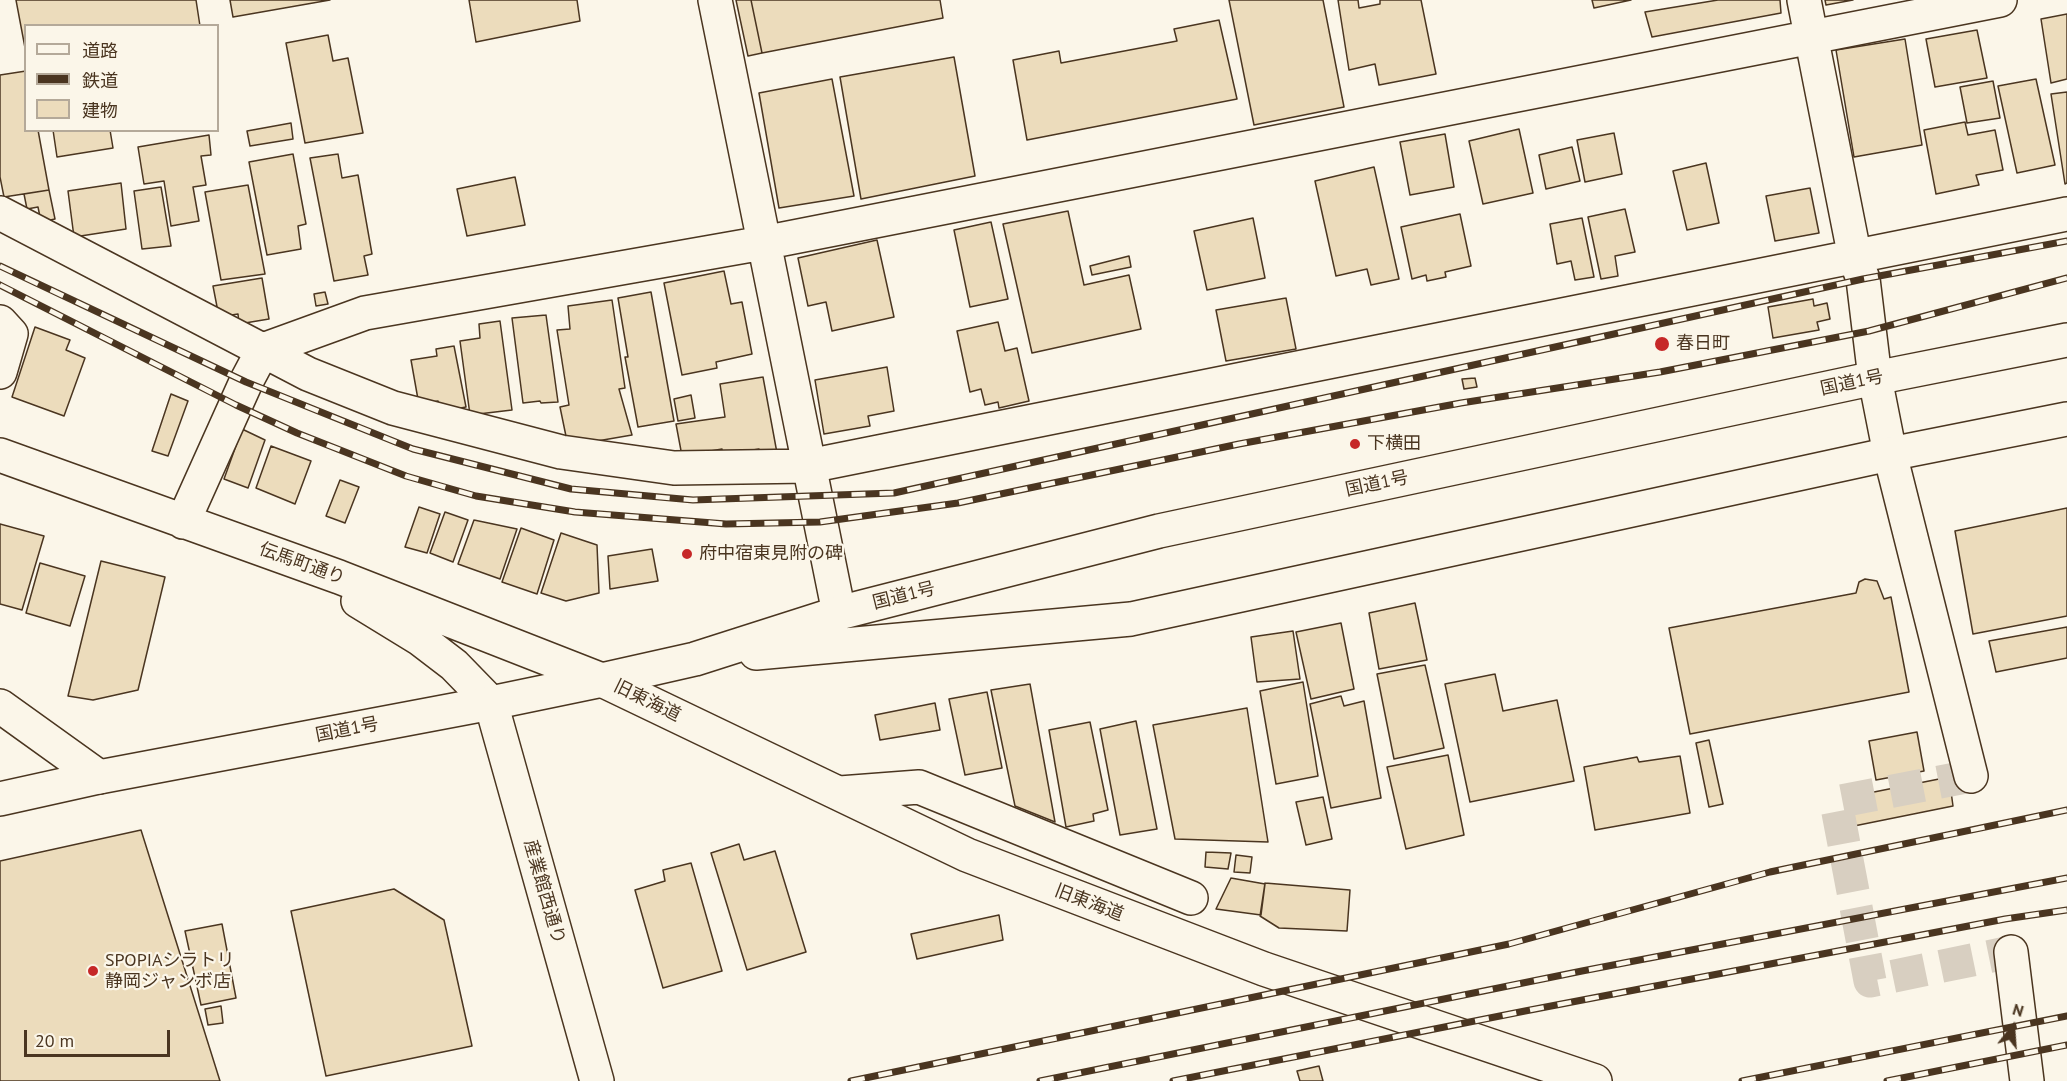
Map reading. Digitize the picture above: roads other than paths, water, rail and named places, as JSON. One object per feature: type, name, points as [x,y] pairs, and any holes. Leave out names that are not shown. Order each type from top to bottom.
[{"type":"main road","points":[[715,0],[839,613]]},
{"type":"main road","points":[[1804,0],[1855,258],[1863,279],[1875,378],[1890,454],[1971,776]]},
{"type":"main road","points":[[183,522],[246,382],[263,350],[365,313],[763,243],[1811,39],[2000,0]]},
{"type":"main road","points":[[0,213],[308,374],[393,408],[561,452],[674,468],[809,466],[2067,214]]},
{"type":"main road","points":[[0,322],[11,334],[0,372]]},
{"type":"main road","name":"国道1号","points":[[0,799],[99,777],[602,680],[694,659],[839,613],[1159,531],[1875,378],[2067,340]]},
{"type":"main road","name":"国道1号","points":[[694,659],[1131,619],[1890,454],[2067,419]]},
{"type":"main road","name":"伝馬町通り","points":[[0,455],[339,577],[602,680]]},
{"type":"main road","points":[[232,539],[312,575],[420,639],[454,665],[491,703]]},
{"type":"main road","name":"旧東海道","points":[[602,680],[967,855],[1264,969],[1595,1081]]},
{"type":"main road","name":"産業館西通り","points":[[491,703],[597,1081]]},
{"type":"main road","points":[[0,706],[99,777]]},
{"type":"main road","points":[[838,793],[919,788],[1191,898]]},
{"type":"main road","points":[[2011,952],[2027,1081]]},
{"type":"tunnel","points":[[1971,776],[1836,802],[1870,981],[2011,952]]},
{"type":"railway","points":[[0,266],[246,382],[413,449],[571,489],[693,500],[894,493],[1863,279],[2067,241]]},
{"type":"railway","points":[[0,285],[236,405],[297,433],[406,476],[476,496],[575,512],[726,524],[820,522],[958,503],[1239,444],[1461,403],[1660,372],[1869,331],[2067,278]]},
{"type":"railway","points":[[851,1081],[1509,944],[1770,872],[2067,810]]},
{"type":"railway","points":[[1040,1081],[1582,971],[2067,878]]},
{"type":"railway","points":[[1173,1081],[2005,919],[2067,910]]},
{"type":"railway","points":[[1742,1081],[2067,1016]]},
{"type":"railway","points":[[1887,1081],[2067,1045]]},
{"type":"place","name":"春日町","points":[[1662,344]]},
{"type":"place","name":"下横田","points":[[1355,444]]},
{"type":"place","name":"府中宿東見附の碑","points":[[687,554]]},
{"type":"place","name":"SPOPIAシラトリ 静岡ジャンボ店","points":[[93,971]]}]
